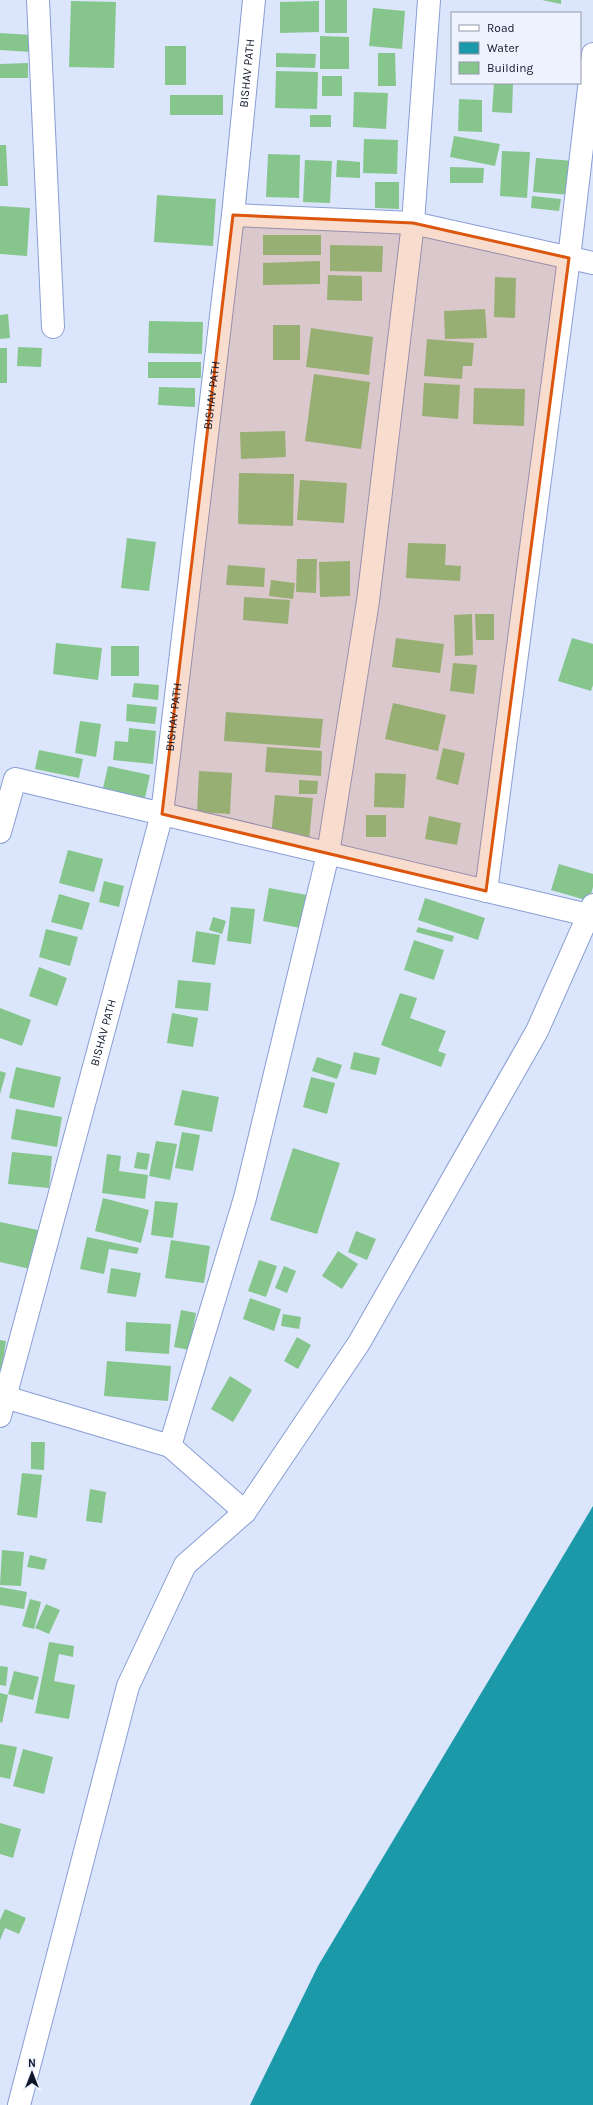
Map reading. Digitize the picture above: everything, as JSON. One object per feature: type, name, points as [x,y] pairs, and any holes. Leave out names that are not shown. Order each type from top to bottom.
[{"type":"street","points":[[38,0],[53,327]]},
{"type":"street","name":"BISHAV PATH","points":[[2,1406],[162,814],[233,215],[254,0]]},
{"type":"street","points":[[170,1446],[245,1198],[328,854],[368,601],[413,223],[429,0]]},
{"type":"street","points":[[486,891],[569,258],[593,54]]},
{"type":"street","points":[[233,215],[413,223],[593,263]]},
{"type":"street","points":[[0,832],[15,779],[486,891],[590,910],[538,1031],[363,1336],[245,1512],[185,1565],[128,1686],[19,2105]]},
{"type":"street","points":[[2,1406],[170,1446],[245,1512]]},
{"type":"highlighted area","points":[[233,215],[413,223],[569,258],[486,891],[162,814]]},
{"type":"water","points":[[593,1506],[593,2105],[250,2105],[318,1966]]},
{"type":"building","points":[[325,0],[347,0],[347,33],[325,33]]},
{"type":"building","points":[[542,0],[561,0],[561,4]]},
{"type":"building","points":[[71,1],[116,2],[114,68],[69,67]]},
{"type":"building","points":[[319,1],[319,32],[280,33],[280,2]]},
{"type":"building","points":[[373,8],[405,11],[402,49],[369,46]]},
{"type":"building","points":[[0,33],[32,35],[31,52],[0,50]]},
{"type":"building","points":[[320,36],[349,37],[349,69],[320,69]]},
{"type":"building","points":[[165,46],[186,46],[186,85],[165,85]]},
{"type":"building","points":[[276,53],[316,54],[315,68],[276,67]]},
{"type":"building","points":[[378,53],[395,53],[396,86],[378,86]]},
{"type":"building","points":[[28,63],[28,78],[0,78],[0,64]]},
{"type":"building","points":[[276,71],[318,72],[317,109],[275,108]]},
{"type":"building","points":[[322,76],[342,76],[342,96],[322,96]]},
{"type":"building","points":[[494,84],[513,84],[512,113],[492,112]]},
{"type":"building","points":[[354,92],[388,93],[386,129],[353,127]]},
{"type":"building","points":[[170,95],[223,95],[223,115],[170,115]]},
{"type":"building","points":[[459,99],[482,100],[482,132],[458,131]]},
{"type":"building","points":[[310,115],[331,115],[331,127],[310,127]]},
{"type":"building","points":[[454,136],[500,144],[495,166],[450,157]]},
{"type":"building","points":[[364,139],[398,140],[397,174],[363,173]]},
{"type":"building","points":[[0,145],[6,145],[8,186],[0,186]]},
{"type":"building","points":[[502,151],[530,152],[527,198],[500,196]]},
{"type":"building","points":[[268,154],[300,155],[299,198],[266,197]]},
{"type":"building","points":[[536,158],[574,161],[571,195],[533,192]]},
{"type":"building","points":[[305,160],[332,161],[330,203],[303,202]]},
{"type":"building","points":[[337,160],[360,162],[360,178],[336,177]]},
{"type":"building","points":[[450,167],[484,168],[483,183],[450,183]]},
{"type":"building","points":[[375,182],[399,182],[399,209],[375,208]]},
{"type":"building","points":[[157,195],[216,199],[213,246],[154,242]]},
{"type":"building","points":[[532,196],[561,199],[559,211],[531,208]]},
{"type":"building","points":[[0,206],[30,208],[27,256],[0,254]]},
{"type":"building","points":[[263,235],[321,235],[321,255],[263,255]]},
{"type":"building","points":[[330,245],[383,246],[382,272],[330,271]]},
{"type":"building","points":[[320,261],[320,284],[263,285],[263,263]]},
{"type":"building","points":[[328,275],[362,276],[362,301],[327,300]]},
{"type":"building","points":[[495,277],[516,278],[515,318],[494,317]]},
{"type":"building","points":[[485,309],[487,338],[445,339],[444,311]]},
{"type":"building","points":[[8,314],[10,338],[0,339],[0,315]]},
{"type":"building","points":[[149,321],[203,322],[202,354],[148,353]]},
{"type":"building","points":[[273,325],[300,325],[300,360],[273,360]]},
{"type":"building","points":[[311,328],[373,337],[369,375],[306,367]]},
{"type":"building","points":[[427,339],[474,343],[472,366],[463,366],[462,379],[424,376]]},
{"type":"building","points":[[18,347],[42,348],[41,367],[17,366]]},
{"type":"building","points":[[0,348],[7,348],[7,383],[0,383]]},
{"type":"building","points":[[148,362],[201,362],[201,378],[148,378]]},
{"type":"building","points":[[314,374],[370,382],[361,449],[305,441]]},
{"type":"building","points":[[424,383],[460,385],[458,419],[422,416]]},
{"type":"building","points":[[159,387],[195,388],[195,407],[158,405]]},
{"type":"building","points":[[474,388],[525,389],[524,426],[473,424]]},
{"type":"building","points":[[285,431],[286,457],[241,459],[240,432]]},
{"type":"building","points":[[239,473],[294,474],[293,526],[238,524]]},
{"type":"building","points":[[300,480],[347,483],[344,523],[297,520]]},
{"type":"building","points":[[127,538],[156,542],[149,591],[121,588]]},
{"type":"building","points":[[408,543],[446,544],[445,565],[461,566],[460,581],[406,578]]},
{"type":"building","points":[[297,559],[317,559],[316,593],[296,592]]},
{"type":"building","points":[[350,561],[350,596],[320,597],[319,562]]},
{"type":"building","points":[[228,565],[265,568],[264,587],[226,585]]},
{"type":"building","points":[[271,580],[295,583],[293,599],[269,596]]},
{"type":"building","points":[[244,597],[290,600],[288,624],[243,620]]},
{"type":"building","points":[[472,614],[473,655],[455,656],[454,615]]},
{"type":"building","points":[[475,614],[494,614],[494,640],[476,640]]},
{"type":"building","points":[[396,638],[444,644],[440,673],[392,667]]},
{"type":"building","points":[[572,638],[593,644],[593,685],[591,691],[558,681]]},
{"type":"building","points":[[56,643],[102,648],[98,680],[53,674]]},
{"type":"building","points":[[111,646],[139,646],[139,676],[111,676]]},
{"type":"building","points":[[453,663],[477,665],[474,694],[450,691]]},
{"type":"building","points":[[134,683],[159,685],[158,700],[132,697]]},
{"type":"building","points":[[393,703],[446,715],[438,751],[385,739]]},
{"type":"building","points":[[127,704],[157,707],[155,724],[126,721]]},
{"type":"building","points":[[226,712],[323,719],[320,748],[224,741]]},
{"type":"building","points":[[80,721],[101,724],[96,757],[75,753]]},
{"type":"building","points":[[129,728],[156,731],[153,764],[113,760],[115,741],[128,742]]},
{"type":"building","points":[[267,747],[322,751],[321,776],[265,772]]},
{"type":"building","points":[[443,748],[465,753],[458,785],[436,779]]},
{"type":"building","points":[[39,750],[83,759],[79,778],[35,769]]},
{"type":"building","points":[[108,766],[150,775],[145,798],[103,788]]},
{"type":"building","points":[[199,771],[232,773],[230,814],[197,812]]},
{"type":"building","points":[[375,773],[406,774],[404,808],[374,807]]},
{"type":"building","points":[[299,780],[318,781],[317,794],[299,794]]},
{"type":"building","points":[[275,795],[313,798],[309,841],[271,837]]},
{"type":"building","points":[[366,815],[386,815],[386,837],[366,837]]},
{"type":"building","points":[[429,816],[461,823],[457,845],[425,839]]},
{"type":"building","points":[[68,850],[103,859],[94,892],[59,883]]},
{"type":"building","points":[[559,864],[593,874],[593,887],[589,901],[551,890]]},
{"type":"building","points":[[104,881],[124,886],[119,907],[99,902]]},
{"type":"building","points":[[269,888],[312,896],[306,929],[263,921]]},
{"type":"building","points":[[59,894],[90,903],[82,930],[51,922]]},
{"type":"building","points":[[425,898],[485,918],[478,940],[418,920]]},
{"type":"building","points":[[231,907],[255,909],[251,944],[227,941]]},
{"type":"building","points":[[213,917],[226,921],[222,934],[209,930]]},
{"type":"building","points":[[418,927],[454,936],[452,942],[416,932]]},
{"type":"building","points":[[46,929],[78,937],[70,966],[39,957]]},
{"type":"building","points":[[196,931],[220,935],[215,965],[192,962]]},
{"type":"building","points":[[414,940],[444,950],[434,980],[404,970]]},
{"type":"building","points":[[39,967],[67,978],[57,1006],[29,996]]},
{"type":"building","points":[[178,980],[211,983],[208,1011],[175,1008]]},
{"type":"building","points":[[400,993],[417,998],[410,1018],[446,1031],[438,1051],[446,1054],[441,1067],[381,1045]]},
{"type":"building","points":[[0,1008],[31,1020],[22,1046],[0,1038]]},
{"type":"building","points":[[172,1013],[198,1018],[193,1047],[167,1043]]},
{"type":"building","points":[[354,1052],[380,1058],[376,1075],[350,1069]]},
{"type":"building","points":[[317,1057],[342,1065],[337,1079],[312,1071]]},
{"type":"building","points":[[16,1067],[61,1077],[54,1108],[9,1098]]},
{"type":"building","points":[[0,1071],[6,1073],[0,1094]]},
{"type":"building","points":[[311,1077],[335,1083],[327,1114],[303,1107]]},
{"type":"building","points":[[182,1090],[219,1097],[212,1132],[174,1125]]},
{"type":"building","points":[[16,1109],[62,1117],[57,1147],[11,1139]]},
{"type":"building","points":[[182,1132],[200,1135],[193,1171],[175,1168]]},
{"type":"building","points":[[156,1141],[177,1144],[170,1180],[149,1176]]},
{"type":"building","points":[[293,1148],[340,1163],[317,1234],[270,1220]]},
{"type":"building","points":[[12,1152],[52,1156],[49,1188],[8,1184]]},
{"type":"building","points":[[137,1152],[150,1154],[147,1170],[134,1168]]},
{"type":"building","points":[[107,1154],[121,1156],[119,1171],[148,1175],[145,1199],[102,1193]]},
{"type":"building","points":[[103,1198],[149,1210],[141,1243],[95,1231]]},
{"type":"building","points":[[155,1201],[178,1203],[173,1238],[151,1235]]},
{"type":"building","points":[[0,1222],[38,1230],[30,1269],[0,1262]]},
{"type":"building","points":[[356,1231],[376,1239],[367,1260],[348,1252]]},
{"type":"building","points":[[87,1237],[139,1248],[137,1254],[109,1249],[104,1274],[80,1269]]},
{"type":"building","points":[[171,1240],[210,1246],[204,1283],[165,1278]]},
{"type":"building","points":[[338,1251],[358,1264],[342,1289],[322,1276]]},
{"type":"building","points":[[259,1260],[277,1266],[266,1297],[248,1291]]},
{"type":"building","points":[[284,1266],[296,1271],[287,1293],[275,1288]]},
{"type":"building","points":[[111,1268],[141,1273],[136,1297],[107,1293]]},
{"type":"building","points":[[250,1298],[281,1309],[274,1331],[243,1319]]},
{"type":"building","points":[[181,1310],[196,1313],[189,1350],[174,1347]]},
{"type":"building","points":[[283,1314],[301,1317],[299,1329],[281,1326]]},
{"type":"building","points":[[126,1322],[171,1324],[169,1354],[125,1351]]},
{"type":"building","points":[[297,1337],[311,1345],[298,1369],[284,1361]]},
{"type":"building","points":[[0,1340],[6,1341],[1,1376],[0,1376]]},
{"type":"building","points":[[107,1361],[171,1366],[168,1401],[104,1396]]},
{"type":"building","points":[[230,1376],[252,1390],[233,1422],[211,1409]]},
{"type":"building","points":[[31,1442],[45,1442],[44,1470],[31,1469]]},
{"type":"building","points":[[22,1473],[42,1475],[37,1518],[17,1515]]},
{"type":"building","points":[[90,1489],[106,1492],[102,1523],[86,1521]]},
{"type":"building","points":[[2,1550],[24,1552],[21,1586],[0,1585]]},
{"type":"building","points":[[30,1555],[47,1559],[44,1570],[27,1567]]},
{"type":"building","points":[[0,1587],[27,1592],[24,1609],[0,1605]]},
{"type":"building","points":[[30,1599],[41,1602],[34,1629],[22,1626]]},
{"type":"building","points":[[46,1604],[60,1610],[49,1634],[35,1628]]},
{"type":"building","points":[[49,1642],[74,1646],[73,1657],[59,1654],[54,1681],[75,1685],[69,1719],[35,1713]]},
{"type":"building","points":[[0,1666],[8,1667],[6,1686],[0,1685]]},
{"type":"building","points":[[14,1671],[39,1677],[33,1700],[8,1694]]},
{"type":"building","points":[[0,1693],[8,1695],[2,1723],[0,1722]]},
{"type":"building","points":[[0,1744],[17,1747],[10,1779],[0,1777]]},
{"type":"building","points":[[23,1749],[53,1757],[44,1794],[13,1786]]},
{"type":"building","points":[[0,1823],[21,1829],[13,1858],[0,1854]]},
{"type":"building","points":[[5,1909],[26,1918],[19,1934],[5,1928],[0,1940],[0,1920]]}]
